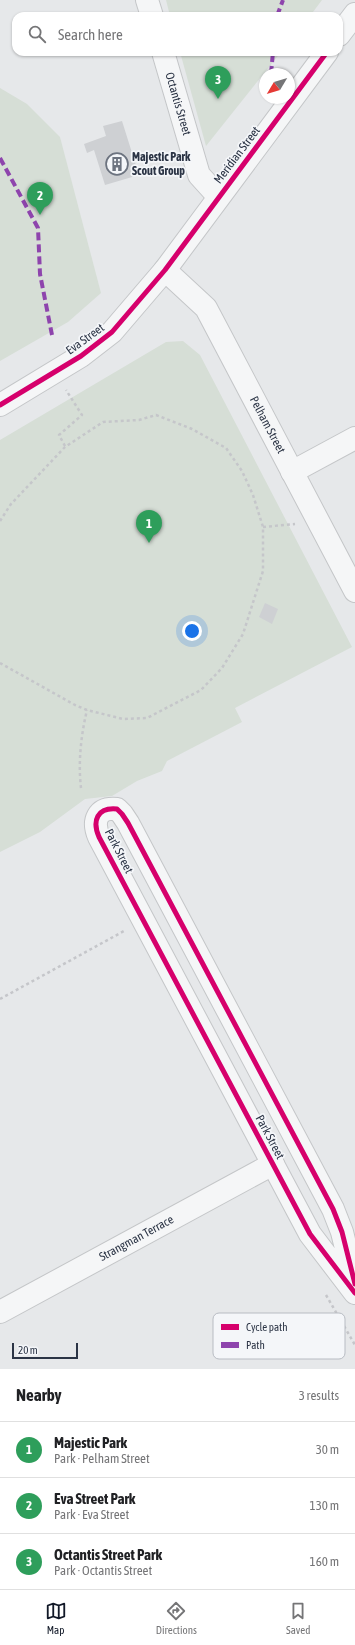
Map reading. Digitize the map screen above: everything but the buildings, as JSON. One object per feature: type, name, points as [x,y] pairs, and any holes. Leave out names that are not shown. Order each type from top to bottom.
[{"type":"street","points":[[147,0],[151,12]]},
{"type":"street","points":[[343,30],[355,14]]},
{"type":"street","name":"Octantis Street","points":[[164,56],[199,175],[218,196]]},
{"type":"street","name":"Meridian Street","points":[[165,270],[218,196],[323,56]]},
{"type":"street","name":"Eva Street","points":[[0,405],[81,356],[112,332],[165,270]]},
{"type":"street","name":"Pelham Street","points":[[165,270],[206,308],[355,591]]},
{"type":"street","points":[[292,472],[355,438]]},
{"type":"street","name":"Park Street","points":[[355,1284],[346,1244],[333,1209],[128,823],[117,809],[106,811],[98,816],[96,820],[96,827],[99,837],[312,1237],[355,1293]]},
{"type":"street","name":"Strangman Terrace","points":[[0,1312],[273,1164]]},
{"type":"path","points":[[56,372],[82,415],[59,435],[65,447]]},
{"type":"path","points":[[0,521],[11,504],[65,447],[103,422],[139,420],[156,415],[192,429],[226,448],[242,471],[253,495],[263,528],[264,571],[243,634],[222,668],[201,690],[147,718],[123,719],[87,710],[65,700],[0,663]]},
{"type":"path","points":[[263,528],[318,522]]},
{"type":"path","points":[[81,788],[79,767],[87,710]]},
{"type":"path","points":[[0,999],[130,928]]},
{"type":"path","points":[[324,1290],[337,1313]]},
{"type":"path","points":[[345,1327],[355,1345]]},
{"type":"shaded area","points":[[166,0],[322,0],[313,12],[169,12]]},
{"type":"shaded area","points":[[181,56],[278,56],[268,68],[259,68],[259,80],[206,146]]},
{"type":"shaded area","points":[[0,88],[27,104],[60,137],[101,293],[68,322],[0,361]]},
{"type":"shaded area","points":[[183,341],[200,355],[352,647],[235,708],[242,722],[167,761],[162,771],[137,781],[112,796],[85,799],[40,832],[0,852],[0,440],[166,342]]},
{"type":"marked path","points":[[278,12],[283,0]]},
{"type":"marked path","points":[[272,68],[273,56]]},
{"type":"marked path","points":[[0,158],[38,228],[40,274],[52,335]]},
{"type":"cycle path","points":[[0,405],[81,356],[112,332],[165,270],[324,56]]},
{"type":"cycle path","points":[[355,1284],[342,1232],[333,1209],[128,823],[117,809],[105,810],[98,816],[96,821],[99,837],[310,1234],[355,1293]]},
{"type":"place","name":"Octantis Street Park","points":[[218,99]]},
{"type":"place","name":"Majestic Park Scout Group","points":[[117,164]]},
{"type":"place","name":"Eva Street Park","points":[[40,215]]},
{"type":"place","name":"Majestic Park","points":[[149,543]]}]
